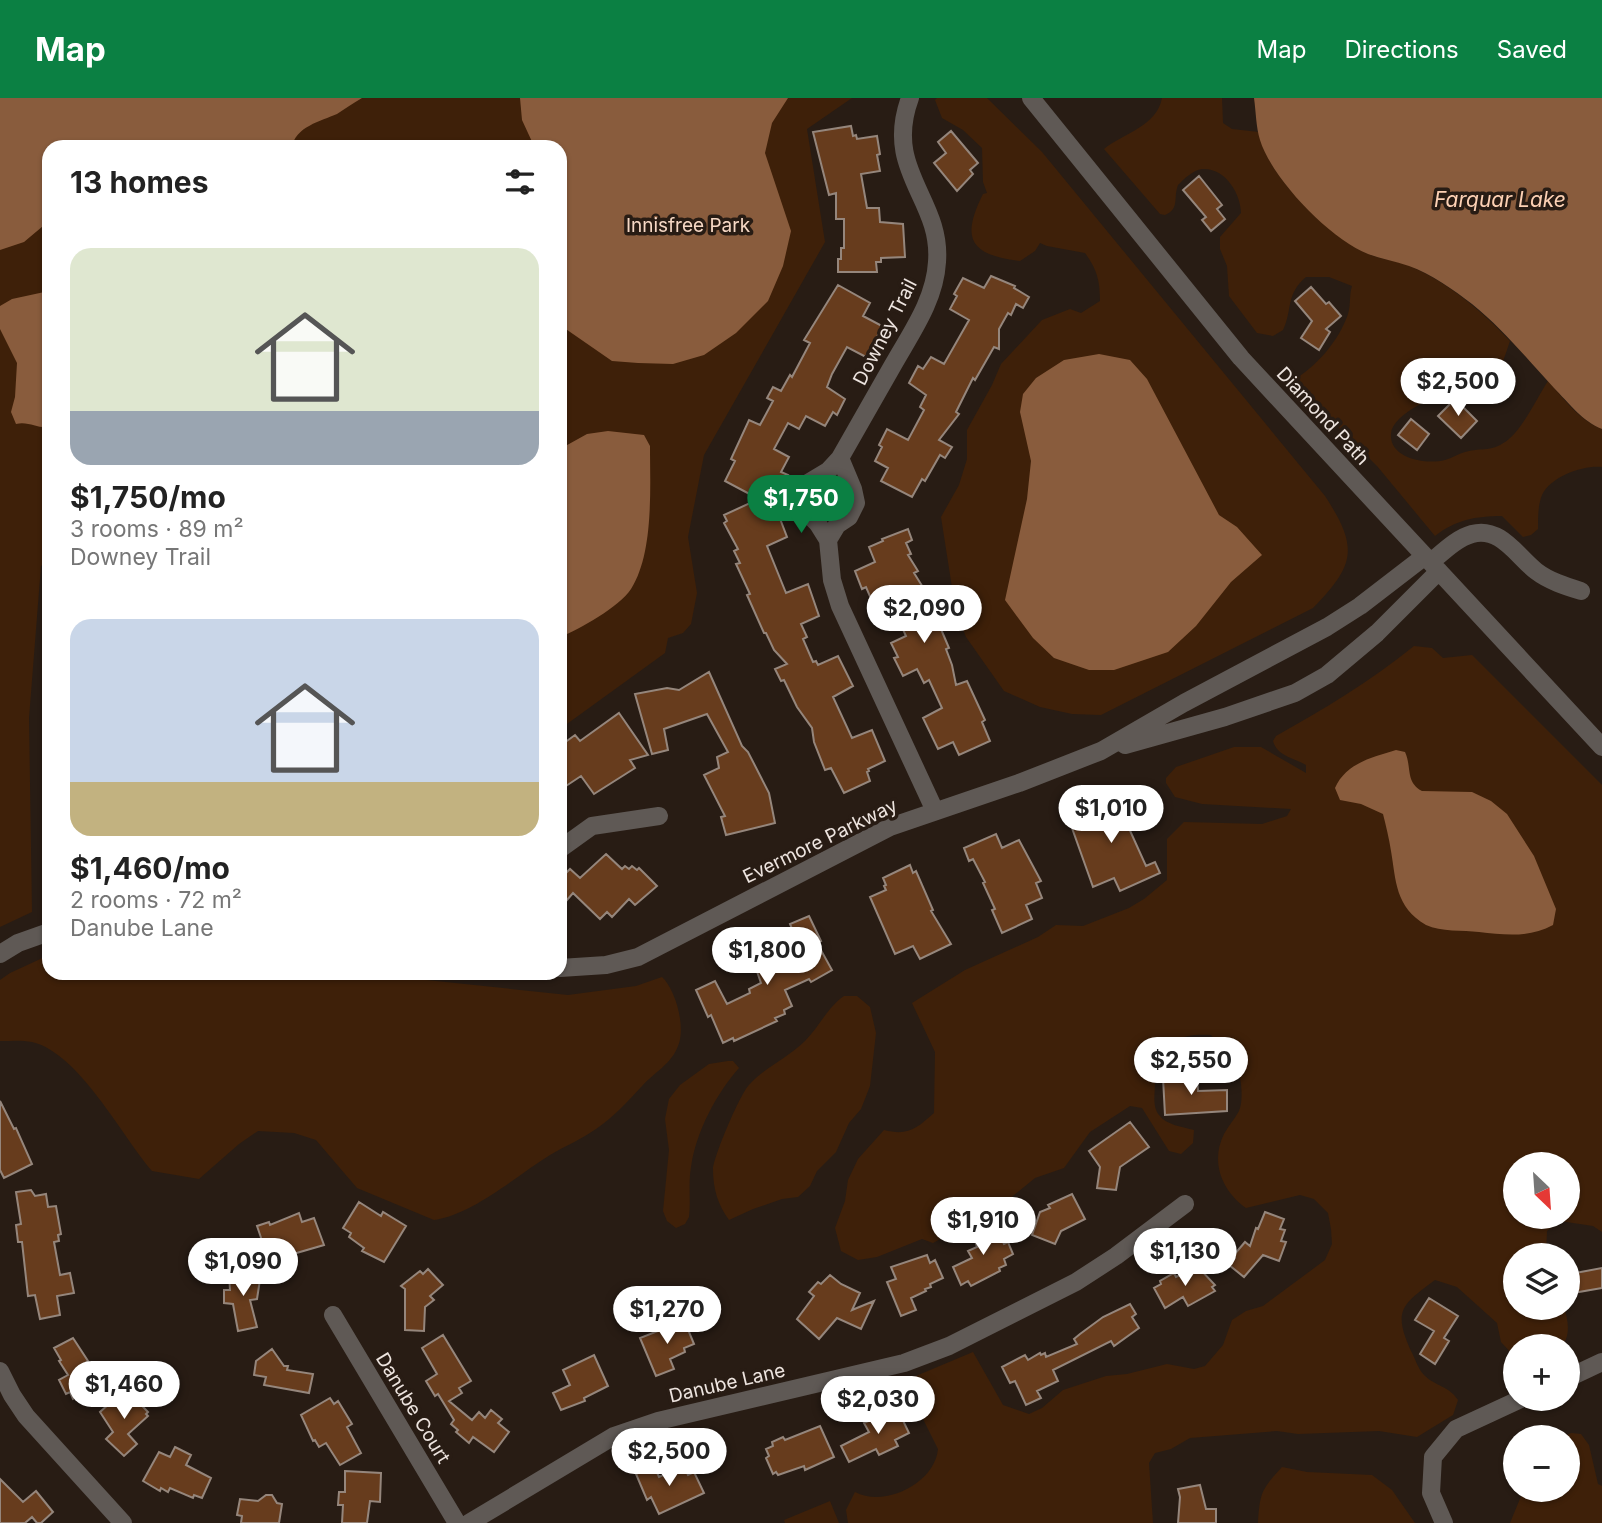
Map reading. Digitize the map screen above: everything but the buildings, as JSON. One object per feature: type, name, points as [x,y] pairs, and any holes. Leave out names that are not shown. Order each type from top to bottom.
[{"type":"street","name":"Downey Trail","points":[[828,540],[808,514],[803,498],[808,483],[828,471],[840,458],[924,309],[934,282],[938,260],[935,239],[929,216],[908,171],[901,134],[910,98]]},
{"type":"street","name":"Diamond Path","points":[[1031,98],[1241,358],[1602,747]]},
{"type":"street","points":[[840,458],[856,503],[849,517],[837,525],[828,540],[832,580],[840,606],[935,811]]},
{"type":"street","points":[[1432,563],[1465,537],[1486,533],[1503,540],[1545,577],[1581,591]]},
{"type":"street","name":"Evermore Parkway","points":[[1101,751],[1184,703],[1327,627],[1432,563]]},
{"type":"street","name":"Evermore Parkway","points":[[567,968],[606,965],[638,957],[890,827],[1019,783],[1101,751],[1225,717],[1295,693],[1327,675],[1357,650],[1432,563]]},
{"type":"street","points":[[567,844],[592,826],[659,816]]},
{"type":"street","points":[[0,954],[18,943],[42,934]]},
{"type":"street","name":"Danube Lane","points":[[469,1523],[614,1436],[658,1421],[904,1363],[949,1346],[1076,1282],[1116,1256],[1185,1204]]},
{"type":"street","name":"Danube Court","points":[[333,1315],[457,1523]]},
{"type":"street","points":[[1580,1372],[1602,1362]]},
{"type":"street","points":[[0,1371],[26,1416],[122,1523]]},
{"type":"street","points":[[1444,1523],[1431,1493],[1433,1457],[1456,1429],[1503,1407]]},
{"type":"green space","name":"Innisfree Park","points":[[0,98],[852,98],[807,129],[825,242],[704,455],[688,537],[697,593],[691,624],[683,633],[668,638],[665,653],[567,724],[567,140],[42,140],[42,565],[29,718],[32,912],[0,927]]},
{"type":"green space","points":[[987,98],[1042,152],[1325,496],[1336,514],[1347,543],[1348,555],[1344,567],[1337,580],[1313,608],[1101,715],[1072,714],[1040,707],[1004,691],[966,637],[956,613],[941,517],[959,485],[967,459],[967,430],[1001,364],[1042,320],[1070,309],[1081,313],[1100,301],[1100,294],[1095,270],[1085,253],[1040,243],[1035,251],[1020,261],[990,254],[974,242],[972,223],[983,194],[987,193],[983,182],[982,148],[963,130],[942,118],[935,100]]},
{"type":"green space","points":[[1162,98],[1222,98],[1223,123],[1232,129],[1259,132],[1273,167],[1317,218],[1366,253],[1407,265],[1452,290],[1477,309],[1510,341],[1499,369],[1488,383],[1440,395],[1399,419],[1391,434],[1392,442],[1402,455],[1429,462],[1497,446],[1509,439],[1520,427],[1548,381],[1579,415],[1602,429],[1602,467],[1569,473],[1546,488],[1540,503],[1538,529],[1531,535],[1523,537],[1502,516],[1466,520],[1435,536],[1377,466],[1292,381],[1318,361],[1339,334],[1348,314],[1352,286],[1329,277],[1306,277],[1292,296],[1283,330],[1273,336],[1257,333],[1229,296],[1227,266],[1220,249],[1220,237],[1241,213],[1238,198],[1230,183],[1218,172],[1202,169],[1195,171],[1178,185],[1173,210],[1165,215],[1160,214],[1104,149],[1154,116]]},
{"type":"green space","points":[[1414,646],[1432,648],[1443,658],[1472,655],[1602,785],[1602,1232],[1593,1226],[1580,1224],[1580,1152],[1503,1152],[1503,1229],[1550,1229],[1547,1231],[1546,1243],[1503,1243],[1503,1320],[1567,1320],[1567,1334],[1503,1334],[1503,1344],[1497,1323],[1457,1287],[1435,1280],[1408,1303],[1402,1318],[1402,1327],[1422,1373],[1450,1391],[1458,1400],[1453,1415],[1417,1437],[1379,1431],[1298,1434],[1277,1431],[1190,1438],[1171,1449],[1155,1453],[1149,1463],[1153,1523],[848,1523],[846,1510],[855,1492],[880,1497],[907,1489],[928,1472],[935,1461],[938,1449],[904,1381],[973,1352],[1003,1405],[1029,1414],[1042,1408],[1063,1390],[1106,1376],[1167,1364],[1194,1369],[1205,1366],[1223,1345],[1232,1320],[1246,1311],[1263,1306],[1325,1260],[1332,1244],[1331,1229],[1328,1213],[1314,1199],[1300,1195],[1246,1208],[1230,1193],[1225,1184],[1218,1165],[1218,1155],[1226,1131],[1239,1111],[1241,1088],[1234,1064],[1211,1035],[1193,1035],[1168,1044],[1162,1050],[1155,1067],[1155,1108],[1162,1118],[1170,1123],[1194,1130],[1193,1143],[1181,1154],[1169,1151],[1142,1108],[1130,1106],[1090,1132],[1064,1168],[1035,1178],[1008,1200],[976,1216],[960,1218],[944,1237],[933,1243],[922,1239],[877,1257],[858,1260],[841,1251],[835,1228],[845,1201],[848,1180],[858,1159],[884,1130],[911,1130],[934,1113],[935,1052],[912,1003],[965,970],[1038,937],[1056,925],[1083,926],[1129,908],[1144,899],[1167,880],[1167,839],[1184,822],[1262,824],[1287,816],[1291,809],[1202,804],[1175,797],[1166,783],[1166,778],[1176,767],[1234,747],[1261,747],[1306,773],[1306,765],[1278,750],[1273,741],[1276,736],[1381,671]]},
{"type":"green space","points":[[42,958],[42,980],[426,980],[568,995],[636,986],[662,977],[672,991],[681,1029],[678,1046],[667,1063],[603,1124],[479,1202],[434,1220],[357,1188],[316,1140],[294,1133],[258,1131],[199,1179],[152,1171],[98,1097],[66,1062],[49,1049],[32,1042],[0,1041],[0,980]]},
{"type":"green space","points":[[844,996],[857,996],[870,1007],[876,1033],[870,1086],[861,1109],[849,1123],[836,1152],[817,1171],[810,1186],[798,1197],[782,1199],[729,1220],[717,1196],[713,1169],[722,1139],[740,1100],[755,1079],[805,1041]]},
{"type":"green space","points":[[733,1061],[739,1068],[722,1090],[702,1127],[691,1167],[689,1217],[685,1224],[676,1228],[667,1221],[663,1211],[669,1150],[665,1119],[669,1099],[680,1085],[709,1064]]},
{"type":"green space","points":[[1581,1434],[1589,1445],[1598,1484],[1602,1486],[1602,1523],[1510,1523],[1519,1502],[1580,1502]]},
{"type":"green space","points":[[1282,1467],[1307,1472],[1372,1475],[1392,1490],[1415,1523],[1258,1523],[1263,1492]]},
{"type":"green space","points":[[830,1501],[839,1523],[785,1523],[784,1520]]},
{"type":"water","points":[[0,98],[362,98],[337,114],[303,130],[294,140],[42,140],[42,227],[24,242],[0,250]]},
{"type":"water","points":[[520,98],[788,98],[772,123],[765,153],[791,231],[783,266],[768,301],[736,333],[704,355],[673,364],[612,361],[567,330],[567,140],[531,140],[522,120]]},
{"type":"water","name":"Farquar Lake","points":[[1254,98],[1602,98],[1602,429],[1588,422],[1576,411],[1504,334],[1465,299],[1417,269],[1368,254],[1320,222],[1289,189],[1267,155],[1260,140]]},
{"type":"water","points":[[42,293],[42,427],[16,424],[11,412],[15,397],[17,363],[0,329],[0,306],[12,299]]},
{"type":"water","points":[[1099,354],[1130,360],[1147,379],[1219,515],[1237,527],[1262,555],[1231,582],[1196,626],[1168,652],[1114,670],[1089,670],[1054,658],[1033,638],[1005,600],[1027,499],[1031,461],[1020,412],[1023,394],[1036,378],[1064,360]]},
{"type":"water","points":[[608,431],[644,435],[650,446],[647,539],[644,557],[631,589],[618,603],[567,634],[567,445],[587,434]]},
{"type":"water","points":[[1396,750],[1405,752],[1411,779],[1422,791],[1472,792],[1491,801],[1507,814],[1534,856],[1556,909],[1553,925],[1535,932],[1517,934],[1445,930],[1426,925],[1408,910],[1396,882],[1383,814],[1361,804],[1340,800],[1335,788],[1353,767]]}]
